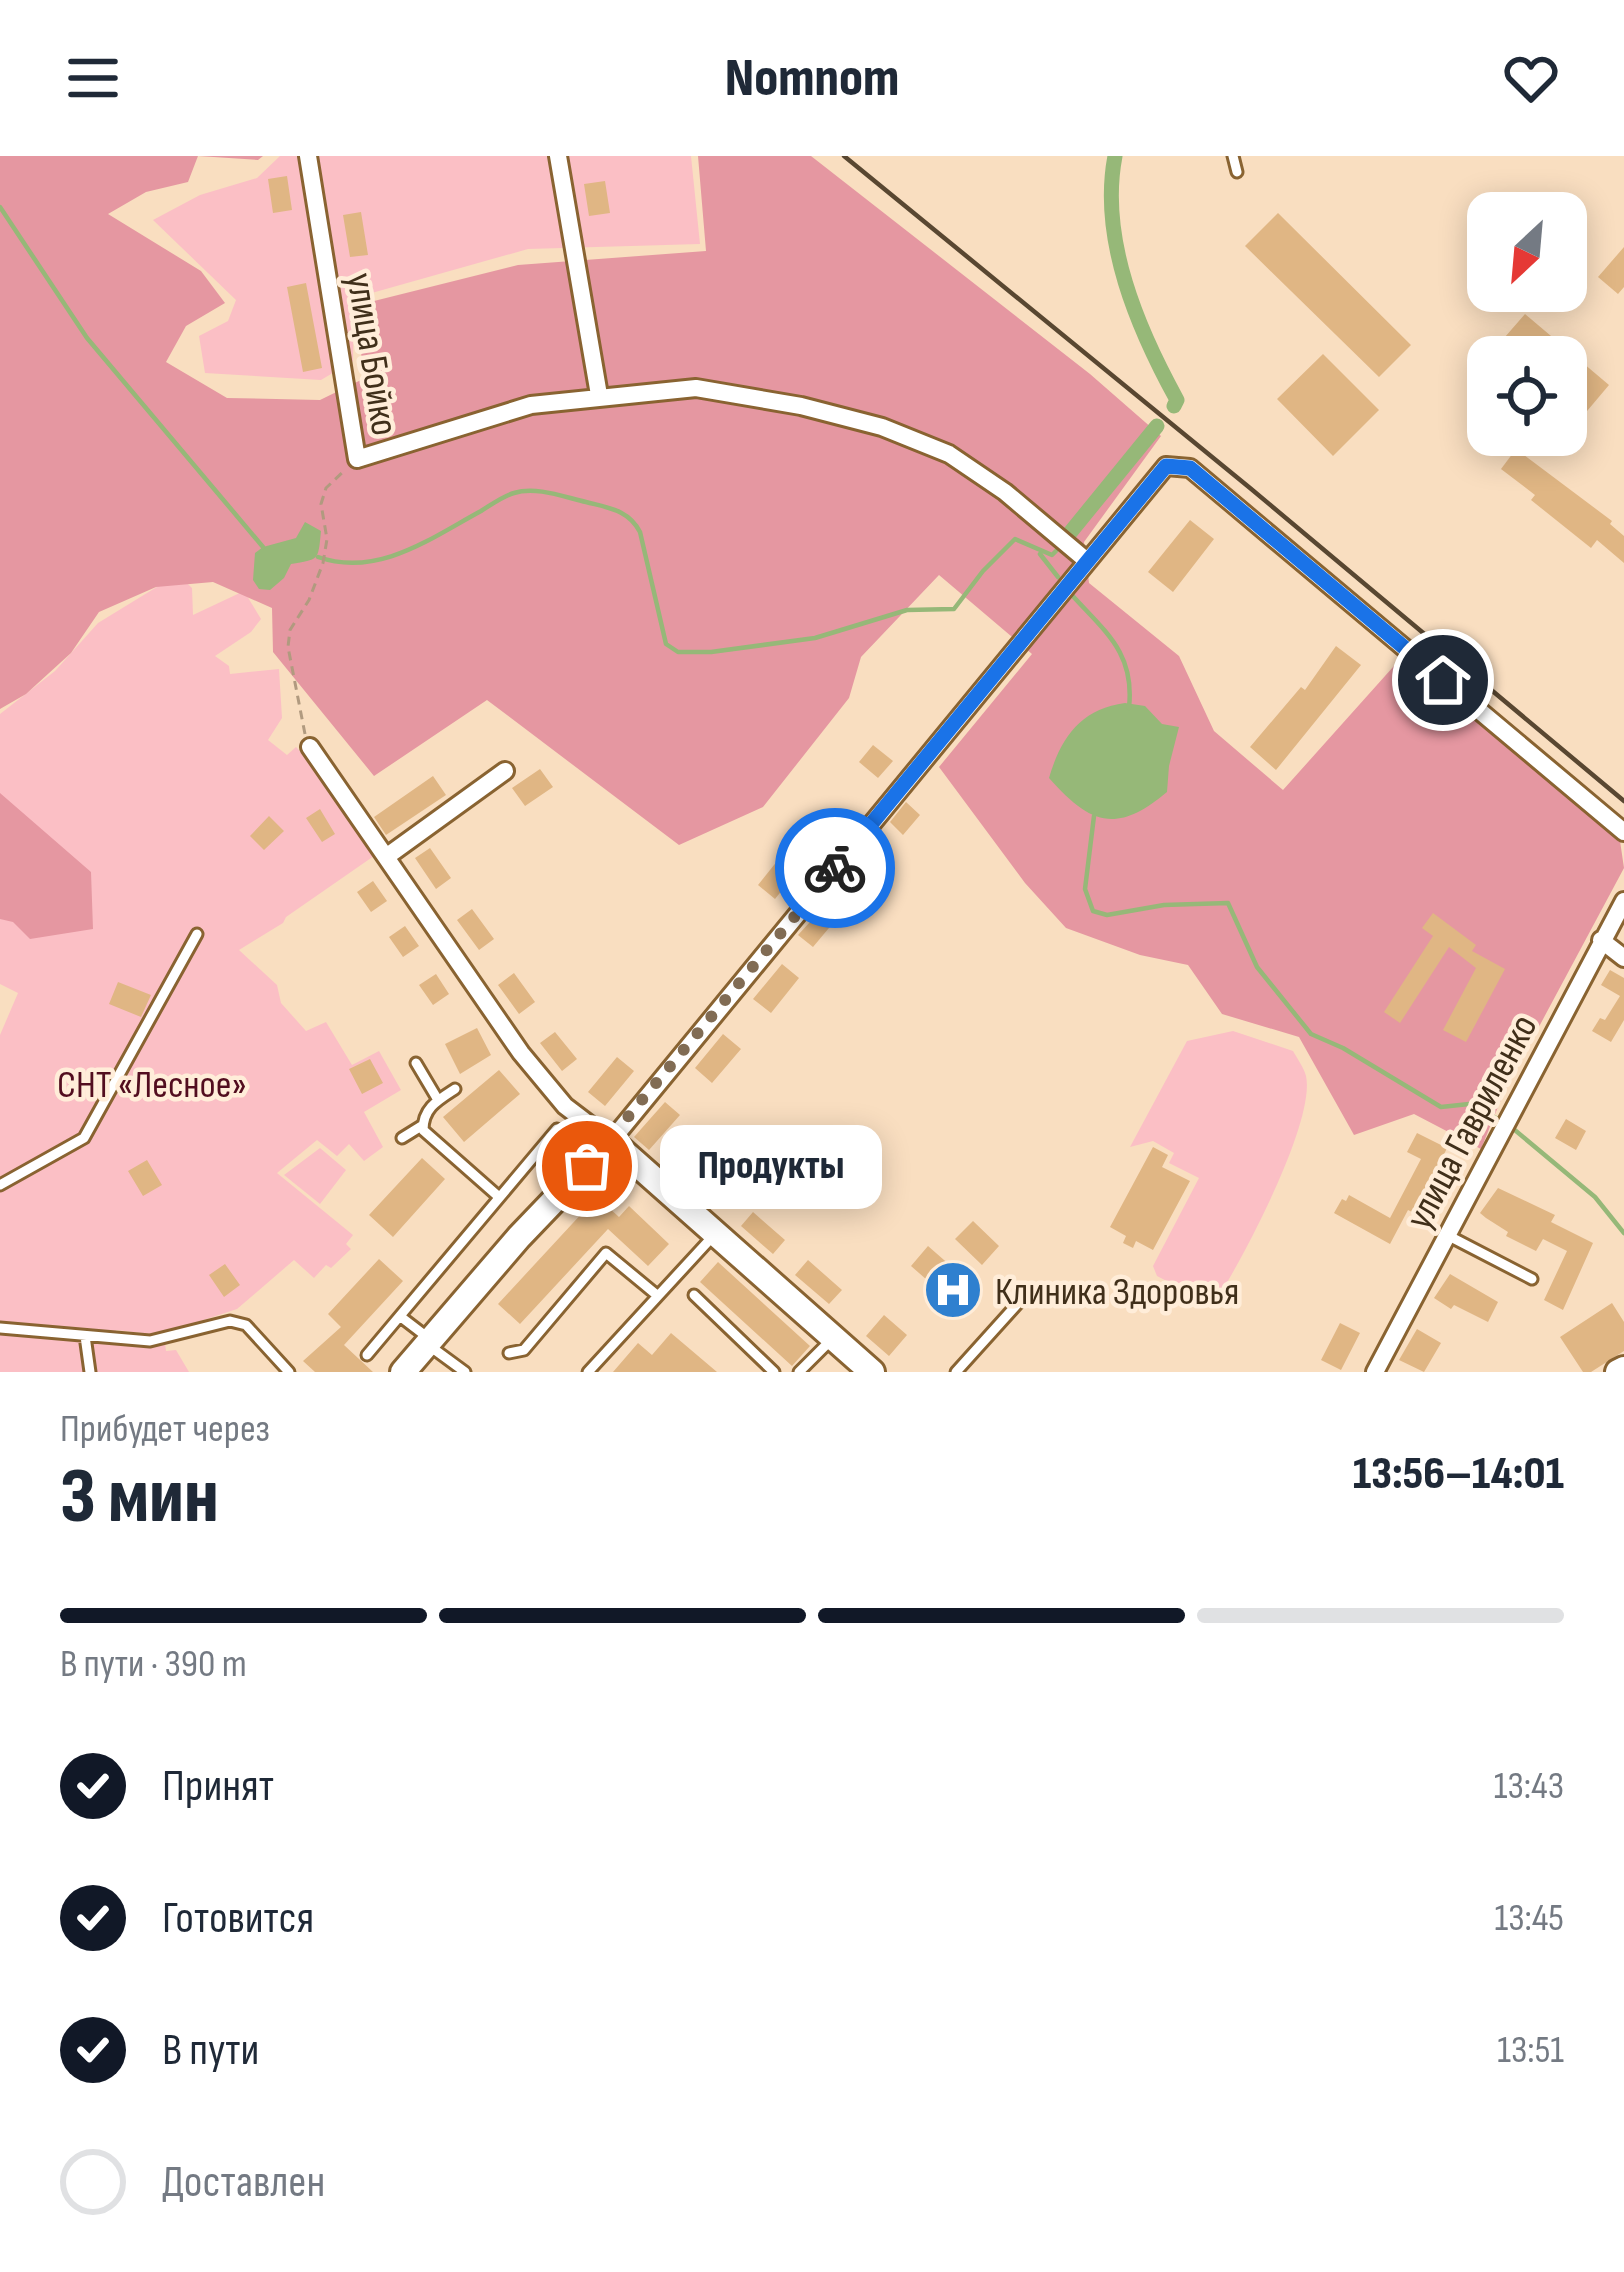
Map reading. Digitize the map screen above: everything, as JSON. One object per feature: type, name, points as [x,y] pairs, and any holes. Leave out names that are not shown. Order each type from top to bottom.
[{"type":"main road","points":[[403,1372],[519,1237],[611,1141],[872,1372]]},
{"type":"street","name":"улица Бойко","points":[[308,156],[357,459],[531,405],[696,388],[801,406],[882,427],[949,454],[1005,492],[1087,561]]},
{"type":"street","points":[[558,156],[598,395]]},
{"type":"street","points":[[310,747],[521,1053],[565,1106],[611,1141],[1166,466],[1190,468],[1624,832]]},
{"type":"street","points":[[386,857],[506,771]]},
{"type":"street","name":"улица Гавриленко","points":[[1375,1372],[1624,901]]},
{"type":"street","points":[[1601,940],[1624,958]]},
{"type":"lane","points":[[1233,156],[1237,172]]},
{"type":"lane","points":[[0,1185],[84,1138],[196,934]]},
{"type":"lane","points":[[416,1064],[438,1100]]},
{"type":"lane","points":[[454,1089],[424,1115],[425,1134],[499,1197]]},
{"type":"lane","points":[[401,1138],[423,1125]]},
{"type":"lane","points":[[367,1355],[557,1129]]},
{"type":"lane","points":[[588,1372],[715,1234]]},
{"type":"lane","points":[[1448,1235],[1532,1280]]},
{"type":"lane","points":[[509,1353],[524,1350],[606,1252],[658,1296]]},
{"type":"lane","points":[[956,1372],[1029,1292]]},
{"type":"lane","points":[[694,1295],[774,1372]]},
{"type":"lane","points":[[401,1317],[465,1372]]},
{"type":"lane","points":[[0,1328],[150,1341],[230,1321],[247,1325],[289,1372]]},
{"type":"lane","points":[[85,1336],[90,1372]]},
{"type":"lane","points":[[799,1372],[833,1338]]},
{"type":"path","points":[[310,747],[302,728],[288,647],[290,630],[309,600],[323,563],[326,522],[321,504],[326,488],[357,459]]},
{"type":"green space","points":[[280,156],[691,156],[700,244],[528,249],[354,298],[353,361],[321,380],[205,373],[199,336],[228,321],[236,300],[153,220],[200,195],[257,178]]},
{"type":"green space","name":"СНТ «Лесное»","points":[[178,574],[192,588],[193,615],[244,591],[261,619],[251,632],[215,656],[229,666],[230,674],[279,669],[282,718],[268,740],[287,755],[296,747],[360,815],[384,849],[239,950],[277,985],[281,1003],[306,1031],[326,1022],[352,1065],[379,1051],[401,1090],[364,1112],[383,1147],[364,1161],[349,1144],[337,1156],[317,1140],[277,1173],[353,1235],[346,1244],[351,1249],[331,1268],[326,1265],[314,1278],[294,1260],[237,1309],[158,1335],[116,1330],[116,1337],[165,1343],[166,1351],[176,1350],[189,1372],[0,1372],[0,1035],[18,993],[0,984],[0,714],[55,671],[98,623]]},
{"type":"green space","points":[[1233,1031],[1293,1051],[1306,1076],[1306,1097],[1273,1193],[1213,1305],[1157,1276],[1153,1266],[1199,1178],[1169,1163],[1174,1153],[1153,1141],[1130,1147],[1187,1041]]},
{"type":"green space","points":[[320,1148],[346,1170],[320,1204],[284,1175]]},
{"type":"shaded area","points":[[0,156],[198,156],[188,182],[146,192],[108,214],[201,271],[225,303],[186,326],[166,362],[227,398],[320,400],[363,379],[358,305],[518,265],[706,251],[698,156],[811,156],[1090,374],[1161,436],[1084,542],[1089,583],[1179,656],[1214,731],[1283,790],[1402,657],[1620,841],[1624,868],[1504,1092],[1481,1149],[1414,1114],[1354,1135],[1299,1037],[1222,1014],[1188,965],[1140,955],[1066,928],[1025,883],[939,767],[1032,654],[939,575],[861,657],[849,698],[763,807],[679,845],[487,700],[374,776],[273,652],[272,608],[213,582],[156,587],[99,612],[71,653],[26,694],[0,709]]},
{"type":"shaded area","points":[[198,156],[263,156],[258,160]]},
{"type":"shaded area","points":[[305,522],[321,531],[315,557],[291,564],[270,590],[259,589],[253,580],[255,553],[296,538]]},
{"type":"shaded area","points":[[1125,703],[1145,706],[1162,724],[1179,727],[1167,792],[1133,814],[1104,818],[1078,806],[1049,778],[1075,727],[1096,711]]},
{"type":"shaded area","points":[[0,793],[91,872],[93,929],[30,939],[13,922],[0,919]]},
{"type":"building","points":[[287,176],[292,210],[273,213],[268,179]]},
{"type":"building","points":[[605,181],[610,213],[589,216],[584,184]]},
{"type":"building","points":[[361,212],[368,255],[350,257],[343,215]]},
{"type":"building","points":[[1278,213],[1411,345],[1379,377],[1245,246]]},
{"type":"building","points":[[1624,247],[1624,287],[1618,294],[1598,277]]},
{"type":"building","points":[[306,283],[322,368],[303,372],[287,287]]},
{"type":"building","points":[[1525,314],[1551,336],[1506,336]]},
{"type":"building","points":[[1323,354],[1379,410],[1333,456],[1277,399]]},
{"type":"building","points":[[1587,366],[1609,385],[1587,411]]},
{"type":"building","points":[[1511,456],[1525,456],[1612,521],[1624,536],[1624,563],[1597,540],[1591,548],[1501,469]]},
{"type":"building","points":[[1190,520],[1214,539],[1173,592],[1148,572]]},
{"type":"building","points":[[1336,646],[1361,665],[1276,770],[1250,747],[1301,687],[1305,690]]},
{"type":"building","points":[[873,745],[893,761],[878,778],[859,762]]},
{"type":"building","points":[[540,769],[553,787],[525,806],[512,788]]},
{"type":"building","points":[[433,776],[446,795],[386,835],[374,817]]},
{"type":"building","points":[[906,802],[920,815],[903,835],[890,822]]},
{"type":"building","points":[[320,809],[335,834],[322,842],[306,818]]},
{"type":"building","points":[[269,816],[284,831],[264,850],[250,836]]},
{"type":"building","points":[[430,848],[451,878],[436,889],[415,858]]},
{"type":"building","points":[[778,860],[795,874],[775,899],[758,885]]},
{"type":"building","points":[[373,881],[387,901],[371,912],[357,892]]},
{"type":"building","points":[[472,909],[494,939],[479,950],[457,920]]},
{"type":"building","points":[[821,910],[834,922],[813,947],[798,935]]},
{"type":"building","points":[[1433,913],[1476,945],[1472,951],[1505,969],[1466,1042],[1443,1030],[1476,968],[1449,947],[1400,1023],[1384,1012],[1433,936],[1422,928]]},
{"type":"building","points":[[405,926],[419,946],[403,957],[389,937]]},
{"type":"building","points":[[782,964],[799,978],[771,1013],[753,999]]},
{"type":"building","points":[[1610,970],[1624,978],[1624,1020],[1611,1042],[1592,1031],[1620,996],[1601,985]]},
{"type":"building","points":[[514,973],[535,1002],[519,1014],[498,985]]},
{"type":"building","points":[[436,974],[449,994],[433,1005],[419,985]]},
{"type":"building","points":[[118,982],[151,995],[141,1017],[109,1004]]},
{"type":"building","points":[[477,1028],[491,1055],[460,1074],[445,1044]]},
{"type":"building","points":[[555,1032],[577,1059],[562,1071],[540,1043]]},
{"type":"building","points":[[723,1034],[741,1049],[712,1083],[695,1068]]},
{"type":"building","points":[[617,1057],[634,1071],[605,1106],[588,1092]]},
{"type":"building","points":[[370,1059],[383,1083],[362,1094],[349,1069]]},
{"type":"building","points":[[499,1070],[520,1094],[464,1142],[443,1117]]},
{"type":"building","points":[[665,1102],[680,1115],[649,1150],[634,1137]]},
{"type":"building","points":[[1566,1119],[1586,1131],[1576,1150],[1555,1138]]},
{"type":"building","points":[[1417,1133],[1447,1148],[1416,1214],[1408,1210],[1390,1244],[1334,1213],[1349,1195],[1390,1218],[1421,1159],[1407,1152]]},
{"type":"building","points":[[1153,1147],[1168,1155],[1162,1167],[1190,1181],[1153,1250],[1136,1241],[1133,1248],[1123,1243],[1126,1236],[1110,1227]]},
{"type":"building","points":[[422,1158],[445,1179],[393,1237],[369,1215]]},
{"type":"building","points":[[147,1160],[162,1185],[143,1196],[128,1171]]},
{"type":"building","points":[[695,1162],[724,1188],[711,1202],[682,1176]]},
{"type":"building","points":[[1498,1188],[1555,1215],[1551,1222],[1593,1243],[1563,1310],[1544,1300],[1567,1251],[1543,1239],[1536,1251],[1506,1236],[1508,1232],[1480,1213]]},
{"type":"building","points":[[597,1197],[619,1217],[629,1206],[669,1244],[648,1266],[608,1229],[520,1324],[498,1304]]},
{"type":"building","points":[[753,1212],[785,1240],[773,1254],[741,1226]]},
{"type":"building","points":[[973,1221],[999,1246],[982,1265],[955,1239]]},
{"type":"building","name":"Клиника Здоровья","points":[[928,1246],[960,1274],[955,1279],[979,1301],[967,1315],[911,1266]]},
{"type":"building","points":[[379,1259],[403,1281],[344,1345],[373,1372],[315,1372],[303,1361],[341,1327],[328,1314]]},
{"type":"building","points":[[808,1260],[842,1290],[829,1304],[795,1275]]},
{"type":"building","points":[[718,1262],[810,1346],[792,1366],[700,1282]]},
{"type":"building","points":[[225,1264],[240,1285],[224,1297],[209,1275]]},
{"type":"building","points":[[1450,1274],[1498,1302],[1488,1322],[1434,1298]]},
{"type":"building","points":[[1612,1303],[1624,1322],[1624,1351],[1591,1372],[1583,1372],[1560,1337]]},
{"type":"building","points":[[884,1315],[907,1335],[889,1356],[866,1336]]},
{"type":"building","points":[[1340,1323],[1360,1333],[1341,1370],[1321,1360]]},
{"type":"building","points":[[1417,1329],[1441,1343],[1424,1372],[1399,1360]]},
{"type":"building","points":[[671,1333],[717,1372],[613,1372],[638,1343],[652,1355]]},
{"type":"waterway","points":[[1115,156],[1111,187],[1117,251],[1136,313],[1177,400],[1174,406]]},
{"type":"waterway","points":[[0,207],[87,338],[263,547]]},
{"type":"waterway","points":[[1069,534],[1157,426]]},
{"type":"waterway","points":[[318,557],[340,562],[383,559],[423,543],[510,494],[559,495],[610,508],[630,519],[640,532],[666,644],[678,652],[711,652],[815,638],[907,610],[954,609],[1015,539],[1052,555],[1056,551]]},
{"type":"waterway","points":[[1040,554],[1058,577]]},
{"type":"waterway","points":[[1071,594],[1122,657],[1129,708]]},
{"type":"waterway","points":[[1094,816],[1085,889],[1093,911],[1107,915],[1164,905],[1228,903],[1257,967],[1311,1034],[1441,1107],[1469,1104],[1498,1119]]},
{"type":"waterway","points":[[1510,1126],[1595,1197],[1624,1233]]},
{"type":"railway","points":[[844,156],[1624,801]]},
{"type":"way so far","points":[[587,1166],[835,868]]},
{"type":"place","name":"Продукты","points":[[587,1166]]},
{"type":"place","name":"Клиника Здоровья","points":[[953,1290]]},
{"type":"route","points":[[835,868],[1166,466],[1190,468],[1443,680]]}]
